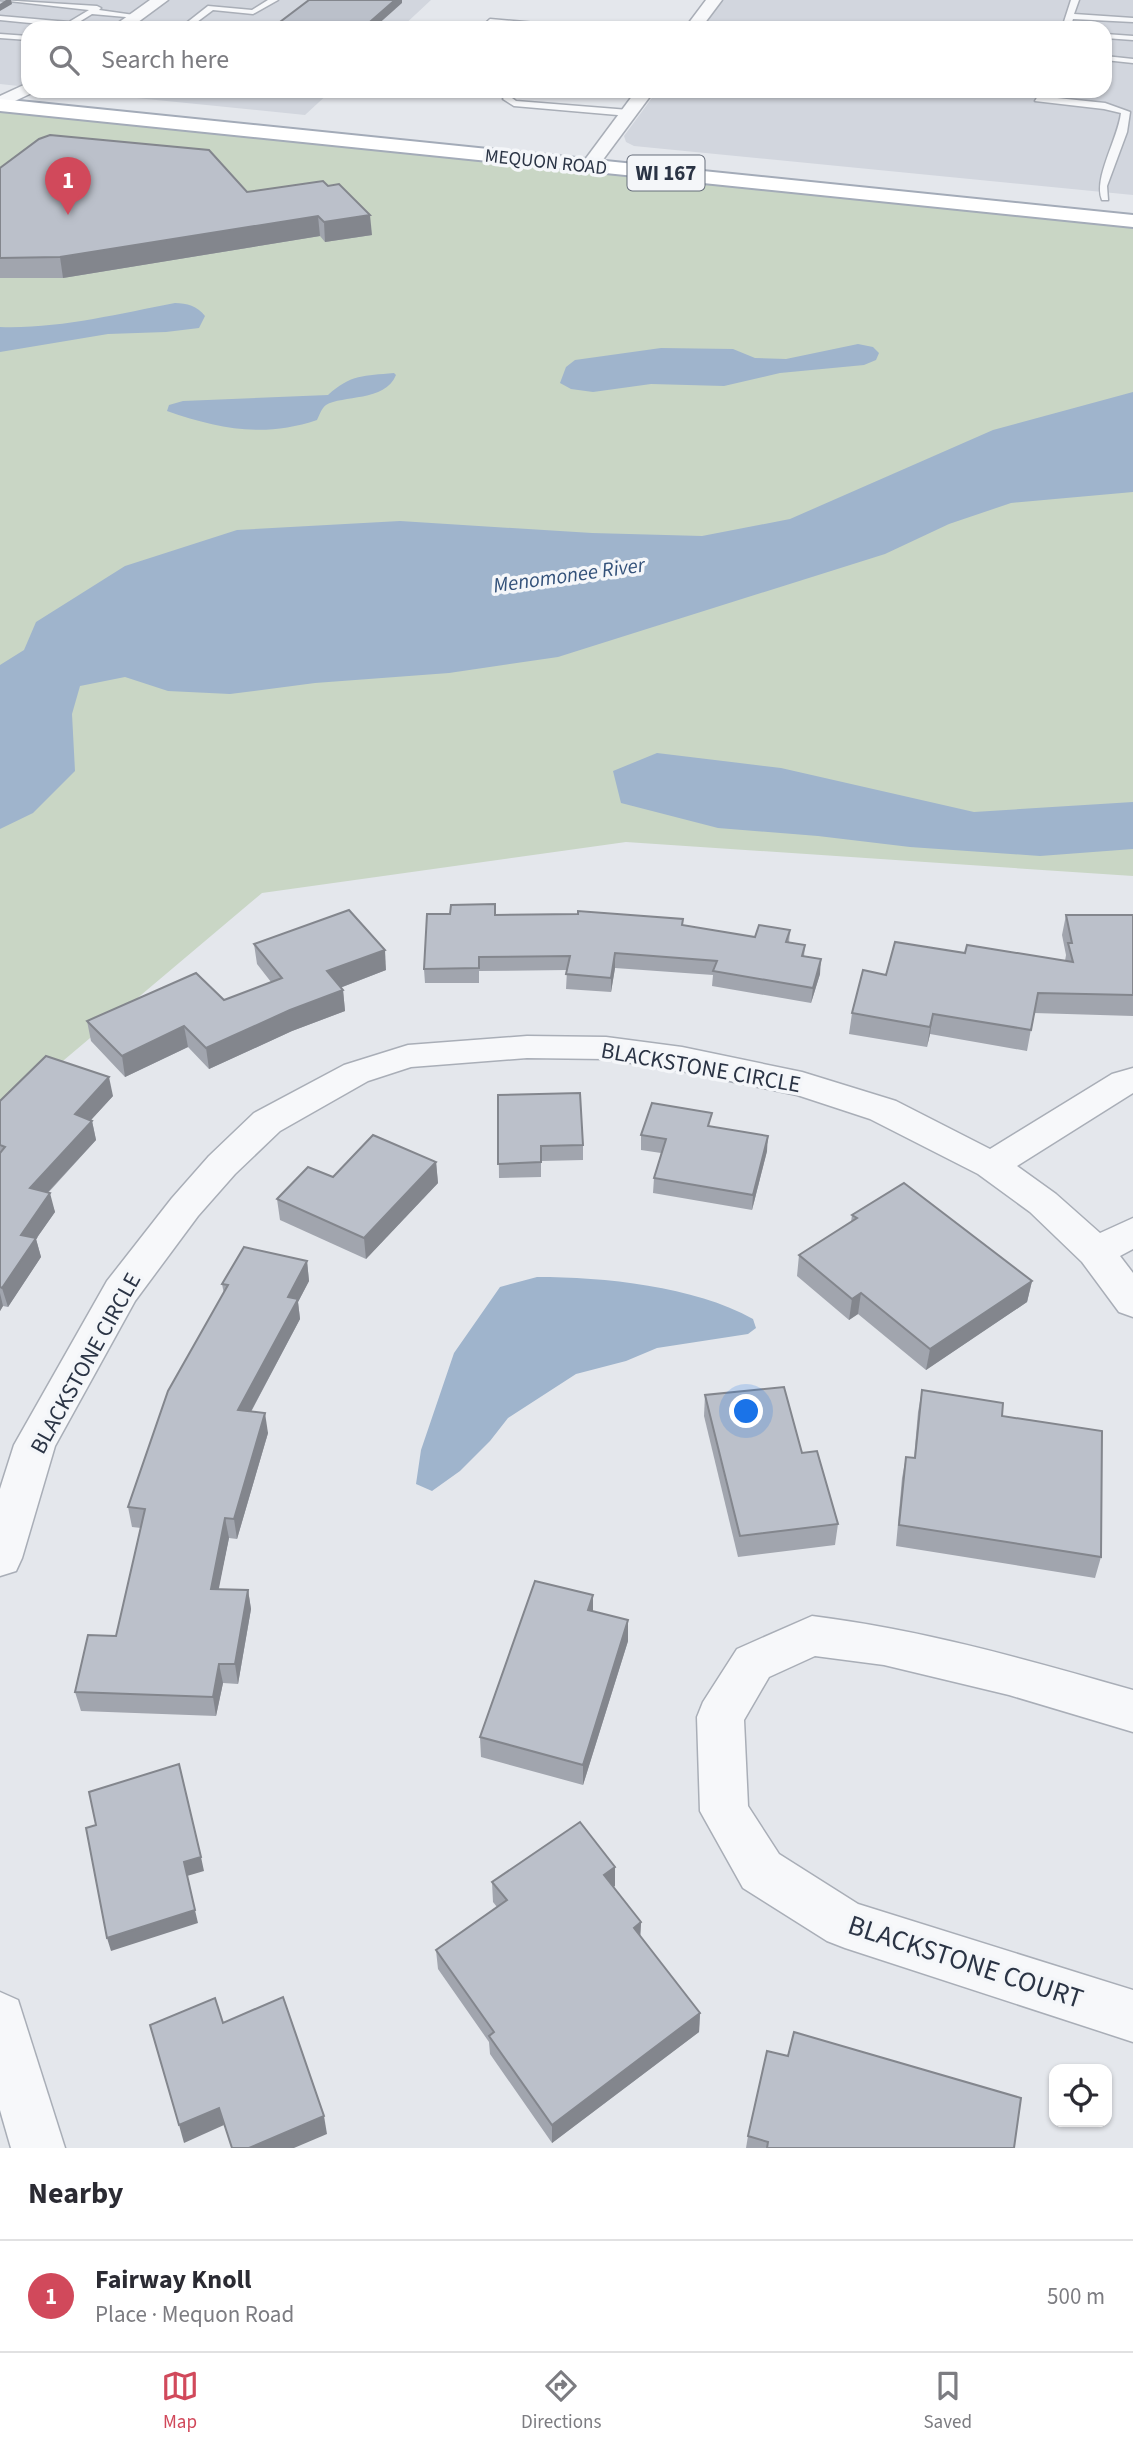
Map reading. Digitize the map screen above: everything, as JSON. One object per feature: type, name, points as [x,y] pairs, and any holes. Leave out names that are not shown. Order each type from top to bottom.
[{"type":"main road","points":[[0,86],[21,88]]},
{"type":"main road","name":"MEQUON ROAD","points":[[117,98],[1024,190]]},
{"type":"main road","name":"MEQUON ROAD","points":[[0,104],[590,165],[1108,205]]},
{"type":"main road","name":"MEQUON ROAD","points":[[1078,195],[1108,205],[1133,221]]},
{"type":"street","points":[[130,21],[160,0]]},
{"type":"street","points":[[698,21],[714,0]]},
{"type":"street","points":[[0,104],[21,92]]},
{"type":"street","points":[[590,165],[640,98]]},
{"type":"street","name":"BLACKSTONE CIRCLE","points":[[0,1558],[35,1445],[121,1290],[185,1207],[222,1165],[267,1122],[356,1073],[408,1056],[527,1047],[606,1048],[682,1059],[802,1084],[884,1110],[991,1165],[1043,1203],[1096,1252],[1133,1302]]},
{"type":"street","points":[[991,1165],[1133,1080]]},
{"type":"street","points":[[1096,1252],[1133,1232]]},
{"type":"street","name":"BLACKSTONE COURT","points":[[1133,1711],[1009,1675],[884,1644],[812,1636],[753,1663],[720,1717],[724,1811],[761,1871],[845,1924],[1133,2016]]},
{"type":"street","points":[[0,2018],[38,2148]]},
{"type":"lane","points":[[2,0],[97,8],[76,21]]},
{"type":"lane","points":[[193,21],[222,0]]},
{"type":"lane","points":[[211,8],[253,12],[274,0]]},
{"type":"lane","points":[[1068,21],[1075,0]]},
{"type":"lane","points":[[91,12],[137,16]]},
{"type":"lane","points":[[1070,16],[1133,20]]},
{"type":"lane","points":[[2,20],[21,22]]},
{"type":"lane","points":[[0,36],[21,38]]},
{"type":"lane","points":[[1112,36],[1133,38]]},
{"type":"lane","points":[[1112,59],[1133,61]]},
{"type":"lane","points":[[508,98],[514,103],[629,113]]},
{"type":"lane","points":[[1038,99],[1105,106],[1126,112],[1123,132],[1102,186],[1108,205]]},
{"type":"shaded area","points":[[0,0],[431,0],[408,21],[21,21],[21,86],[0,84]]},
{"type":"shaded area","points":[[722,0],[1133,0],[1133,195],[634,146],[626,142],[624,136],[652,98],[1112,98],[1112,21],[707,21]]},
{"type":"shaded area","points":[[136,98],[323,98],[305,115]]},
{"type":"green space","points":[[0,111],[1133,221],[1133,876],[626,842],[262,893],[0,1114]]},
{"type":"water","points":[[175,303],[191,306],[205,316],[199,328],[108,334],[0,352],[0,327],[66,323]]},
{"type":"water","points":[[858,344],[873,347],[879,353],[876,360],[864,365],[780,373],[724,386],[651,384],[593,392],[571,389],[560,383],[566,367],[575,360],[661,348],[733,349],[755,358],[786,359]]},
{"type":"water","points":[[394,373],[396,375],[383,390],[333,402],[324,407],[317,420],[297,426],[260,430],[223,427],[167,411],[169,405],[183,401],[328,395],[351,380]]},
{"type":"water","name":"Menomonee River","points":[[1133,392],[1133,492],[1011,503],[949,524],[885,554],[558,657],[449,673],[315,683],[230,694],[168,691],[125,677],[80,686],[72,714],[75,771],[33,813],[0,829],[0,665],[24,650],[36,622],[125,566],[237,530],[400,521],[592,533],[702,536],[790,519],[993,430]]},
{"type":"water","points":[[657,753],[781,768],[974,812],[1133,802],[1133,849],[1040,856],[910,847],[718,828],[621,803],[613,771]]},
{"type":"water","points":[[537,1277],[591,1279],[676,1291],[730,1308],[753,1319],[756,1328],[748,1334],[657,1348],[626,1361],[576,1374],[508,1418],[460,1471],[432,1491],[416,1484],[421,1450],[454,1353],[500,1287]]},
{"type":"building","points":[[309,0],[395,0],[371,21],[281,21]]},
{"type":"building","points":[[50,135],[209,150],[247,192],[323,181],[328,186],[339,184],[370,215],[324,222],[318,216],[60,257],[0,258],[0,168],[39,139]]},
{"type":"building","points":[[495,904],[495,915],[578,914],[578,911],[683,919],[682,925],[755,937],[759,925],[790,930],[786,942],[805,945],[802,956],[821,959],[813,988],[713,971],[717,961],[615,953],[611,978],[566,974],[570,956],[479,957],[479,968],[424,969],[427,914],[450,914],[451,905]]},
{"type":"building","points":[[349,910],[385,950],[327,971],[343,990],[290,1010],[206,1048],[184,1026],[122,1056],[87,1021],[196,973],[224,1000],[282,978],[254,944]]},
{"type":"building","points":[[1066,915],[1133,915],[1133,995],[1038,993],[1031,1030],[933,1014],[930,1027],[852,1013],[863,970],[886,975],[895,942],[965,953],[967,945],[1073,962],[1068,943],[1072,943]]},
{"type":"building","points":[[46,1056],[109,1077],[75,1114],[92,1121],[30,1188],[50,1193],[21,1235],[36,1238],[2,1288],[0,1153],[5,1147],[0,1145],[0,1101]]},
{"type":"building","points":[[580,1093],[583,1145],[541,1146],[541,1162],[498,1164],[498,1095]]},
{"type":"building","points":[[652,1103],[712,1113],[708,1126],[768,1136],[753,1195],[654,1178],[666,1139],[641,1135]]},
{"type":"building","points":[[373,1135],[436,1162],[364,1238],[277,1199],[308,1167],[333,1177]]},
{"type":"building","points":[[904,1183],[1032,1281],[930,1349],[861,1293],[852,1299],[799,1255],[857,1218],[852,1215]]},
{"type":"building","points":[[244,1247],[307,1261],[288,1297],[298,1299],[238,1410],[265,1413],[234,1519],[225,1518],[211,1589],[248,1590],[235,1664],[219,1664],[213,1697],[75,1692],[88,1635],[116,1636],[145,1509],[128,1507],[168,1391],[228,1285],[222,1284]]},
{"type":"building","points":[[784,1387],[802,1453],[817,1451],[838,1524],[740,1536],[705,1395]]},
{"type":"building","points":[[922,1390],[1003,1403],[1002,1416],[1102,1431],[1101,1557],[899,1525],[906,1457],[915,1458]]},
{"type":"building","points":[[535,1581],[593,1595],[588,1610],[628,1620],[583,1765],[480,1737]]},
{"type":"building","points":[[179,1764],[201,1857],[184,1862],[195,1910],[107,1938],[86,1828],[96,1825],[89,1792]]},
{"type":"building","points":[[580,1822],[615,1867],[604,1875],[641,1922],[634,1928],[700,2013],[552,2125],[489,2036],[494,2032],[436,1950],[507,1900],[492,1882]]},
{"type":"building","points":[[283,1997],[324,2116],[249,2148],[232,2148],[219,2108],[179,2125],[150,2025],[215,1998],[223,2023]]},
{"type":"building","points":[[794,2032],[1021,2098],[1014,2148],[767,2148],[768,2142],[748,2136],[767,2051],[788,2056]]},
{"type":"place","name":"Fairway Knoll","points":[[68,215]]}]
